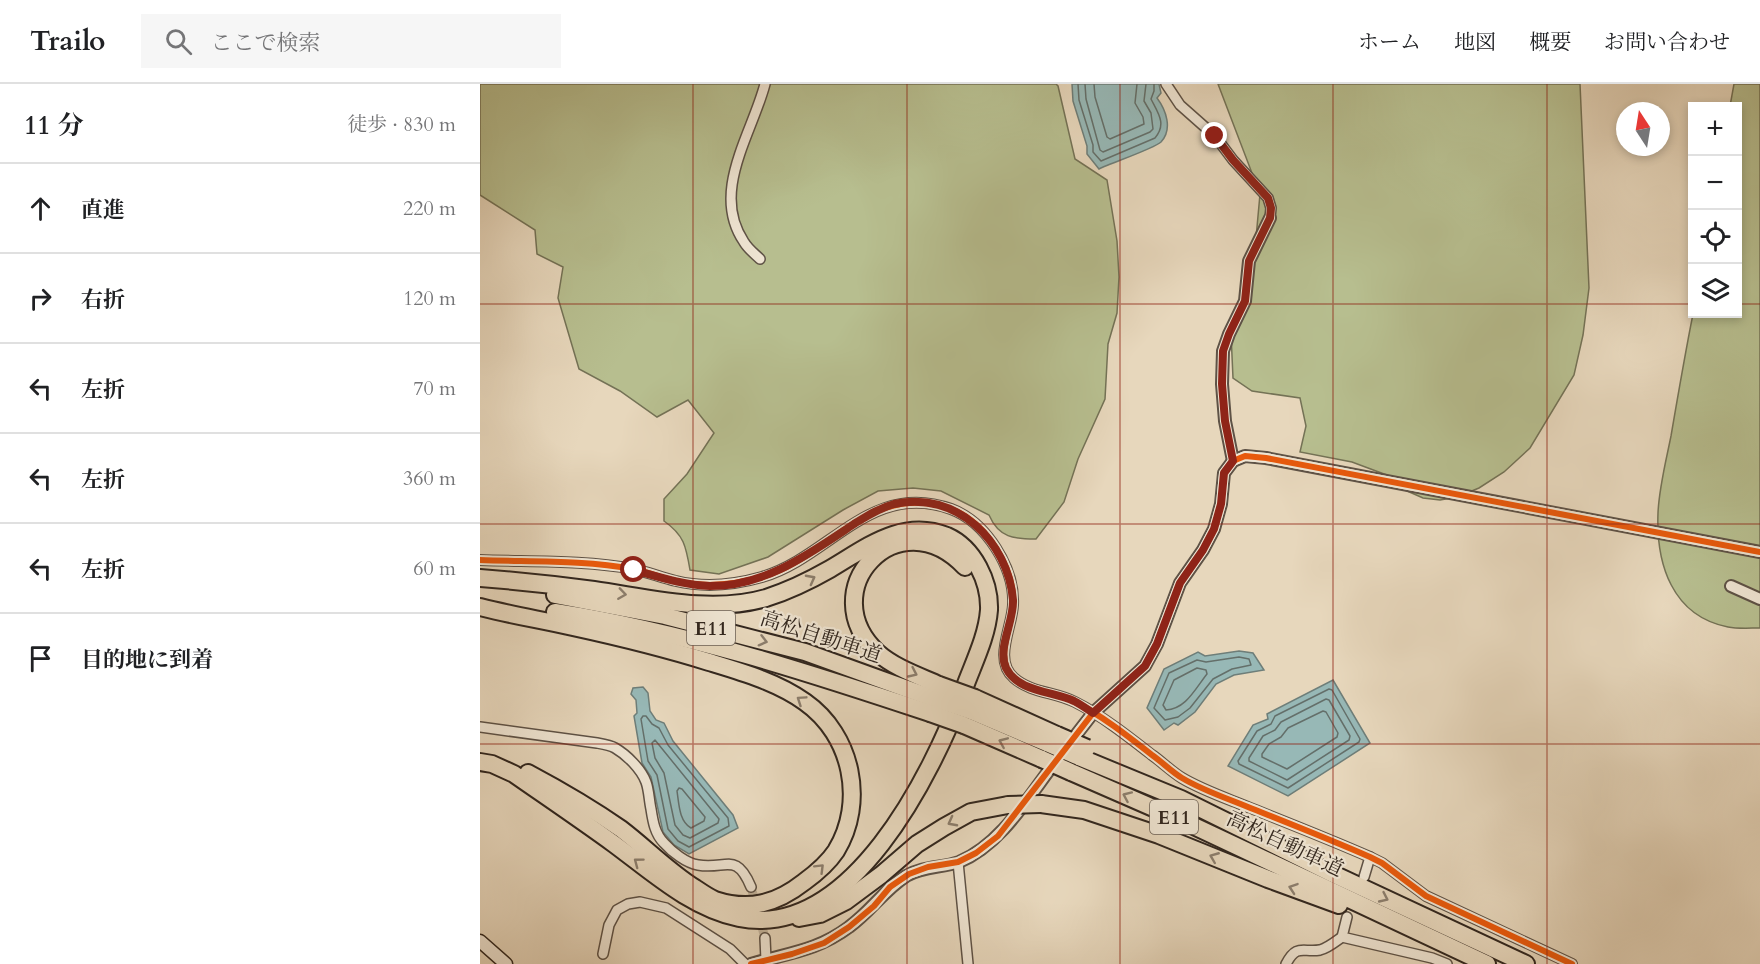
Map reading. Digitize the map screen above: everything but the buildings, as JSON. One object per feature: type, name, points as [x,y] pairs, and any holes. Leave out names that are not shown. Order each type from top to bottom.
[{"type":"highway","points":[[480,578],[554,584],[698,604],[731,604],[762,599],[793,589],[894,533],[922,530],[949,537],[966,551],[981,569],[988,593],[989,613],[982,640],[953,718],[929,771],[905,812],[877,849],[845,883],[801,911],[764,913],[741,918],[710,910],[672,888],[514,774],[492,764],[480,762]]},
{"type":"highway","points":[[764,913],[783,903],[812,894],[860,854],[910,785],[934,738],[971,643],[977,616],[977,590],[969,570],[953,554],[935,544],[911,540],[888,547],[872,560],[860,576],[854,594],[855,617],[863,636],[879,654],[904,669],[935,699],[970,711],[1079,759]]},
{"type":"highway","name":"高松自動車道","points":[[480,584],[528,590],[665,616],[806,652],[935,699]]},
{"type":"highway","name":"高松自動車道","points":[[480,601],[576,616],[671,635],[791,667],[935,699]]},
{"type":"highway","points":[[480,607],[664,648],[737,670],[781,687],[806,702],[825,721],[839,739],[849,765],[853,790],[849,820],[836,851],[818,871],[764,913]]},
{"type":"highway","name":"E11","points":[[935,699],[970,711]]},
{"type":"highway","name":"高松自動車道","points":[[970,711],[1079,759],[1181,800],[1276,865]]},
{"type":"highway","points":[[480,753],[496,756],[576,798],[622,830],[679,878],[713,899],[764,913],[794,919],[820,914],[846,901],[917,844],[971,812],[1008,805],[1041,804],[1084,810],[1159,835],[1276,865],[1324,885],[1487,964]]},
{"type":"highway","name":"高松自動車道","points":[[1079,759],[1181,820],[1276,865],[1526,964]]},
{"type":"main road","points":[[480,941],[506,964]]},
{"type":"street","points":[[760,259],[745,243],[735,226],[730,207],[731,184],[765,84]]},
{"type":"street","points":[[1166,84],[1180,105],[1215,136],[1233,160],[1268,198],[1271,208],[1270,218],[1249,261],[1245,301],[1223,351],[1222,384],[1225,421],[1233,461]]},
{"type":"street","points":[[751,964],[824,943],[849,927],[874,906],[890,887],[909,874],[928,867],[958,862],[976,853],[998,836],[1093,713],[1145,666],[1157,644],[1180,583],[1203,550],[1214,529],[1221,504],[1224,473],[1233,461],[1245,456],[1266,458],[1760,552]]},
{"type":"street","points":[[480,560],[590,565],[634,570],[676,582],[710,586],[743,583],[774,574],[872,512],[895,504],[926,503],[953,509],[974,523],[991,540],[1005,566],[1010,580],[1013,604],[1004,650],[1005,666],[1014,678],[1030,688],[1074,701],[1183,778],[1370,857],[1382,863],[1426,896],[1572,964]]},
{"type":"street","points":[[1731,586],[1760,599]]},
{"type":"street","points":[[480,727],[597,743],[615,748],[638,769],[646,783],[654,827],[661,840],[671,851],[696,865],[708,866],[724,863],[736,865],[745,873],[751,886]]},
{"type":"street","points":[[1364,877],[1370,857]]},
{"type":"street","points":[[958,862],[968,964]]},
{"type":"street","points":[[603,954],[609,925],[617,910],[628,904],[640,902],[666,908],[730,949],[745,964]]},
{"type":"street","points":[[1286,964],[1291,955],[1301,949],[1319,950],[1342,937],[1347,917]]},
{"type":"street","points":[[1342,937],[1432,958],[1447,964]]},
{"type":"street","points":[[765,938],[766,960]]},
{"type":"green space","points":[[480,84],[1056,84],[1075,159],[1107,180],[1117,241],[1119,277],[1117,313],[1108,344],[1105,399],[1078,459],[1064,502],[1036,539],[1008,536],[1002,533],[989,515],[941,491],[913,488],[878,491],[768,557],[719,574],[690,570],[680,536],[664,521],[664,499],[687,474],[714,433],[688,400],[657,417],[620,391],[579,369],[558,298],[563,267],[537,254],[535,230],[480,195]]},
{"type":"green space","points":[[1218,84],[1580,84],[1589,288],[1583,335],[1574,375],[1530,448],[1504,472],[1479,488],[1457,497],[1440,500],[1423,498],[1405,490],[1392,477],[1352,462],[1300,452],[1306,426],[1300,398],[1252,391],[1233,378],[1231,333],[1250,304],[1260,194]]},
{"type":"green space","points":[[1734,84],[1760,84],[1760,628],[1728,627],[1709,621],[1693,612],[1671,585],[1660,551],[1658,532],[1661,484],[1692,318],[1742,318],[1742,102],[1731,102]]},
{"type":"water","points":[[1072,84],[1159,84],[1161,93],[1157,98],[1167,120],[1165,137],[1150,148],[1099,169],[1087,154],[1087,146],[1073,101]]},
{"type":"water","points":[[1239,651],[1253,653],[1264,670],[1234,675],[1216,684],[1195,712],[1178,725],[1174,723],[1164,730],[1147,708],[1164,669],[1198,652],[1205,656]]},
{"type":"water","points":[[1333,680],[1370,743],[1288,796],[1228,766],[1253,725],[1268,719],[1267,714]]},
{"type":"water","points":[[643,687],[648,693],[650,711],[656,720],[664,723],[673,741],[733,815],[738,828],[689,854],[674,845],[663,832],[651,777],[642,763],[634,716],[637,713],[636,700],[631,694],[633,688]]},
{"type":"tunnel","points":[[751,887],[765,938]]},
{"type":"cycle path","points":[[751,964],[824,943],[849,927],[874,906],[890,887],[909,874],[928,867],[958,862],[976,853],[998,836],[1093,713],[1145,666],[1157,644],[1180,583],[1203,550],[1214,529],[1221,504],[1224,473],[1233,461],[1245,456],[1266,458],[1760,552]]},
{"type":"cycle path","points":[[480,560],[595,564],[633,569],[687,583],[730,584],[762,577],[786,567],[874,512],[897,505],[923,503],[951,509],[964,515],[987,535],[1009,576],[1013,605],[1004,653],[1008,671],[1014,678],[1028,687],[1068,699],[1085,707],[1115,727],[1174,773],[1190,782],[1214,794],[1370,857],[1382,863],[1426,896],[1572,964]]},
{"type":"route","points":[[634,570],[676,582],[710,586],[743,583],[774,574],[872,512],[895,504],[926,503],[953,509],[974,523],[991,540],[1010,580],[1013,604],[1004,650],[1005,666],[1014,678],[1030,688],[1074,701],[1093,713],[1145,666],[1157,644],[1180,583],[1203,550],[1214,529],[1221,504],[1224,473],[1233,461],[1225,421],[1222,384],[1223,351],[1245,301],[1249,261],[1270,218],[1271,208],[1268,198],[1233,160],[1215,136]]}]
